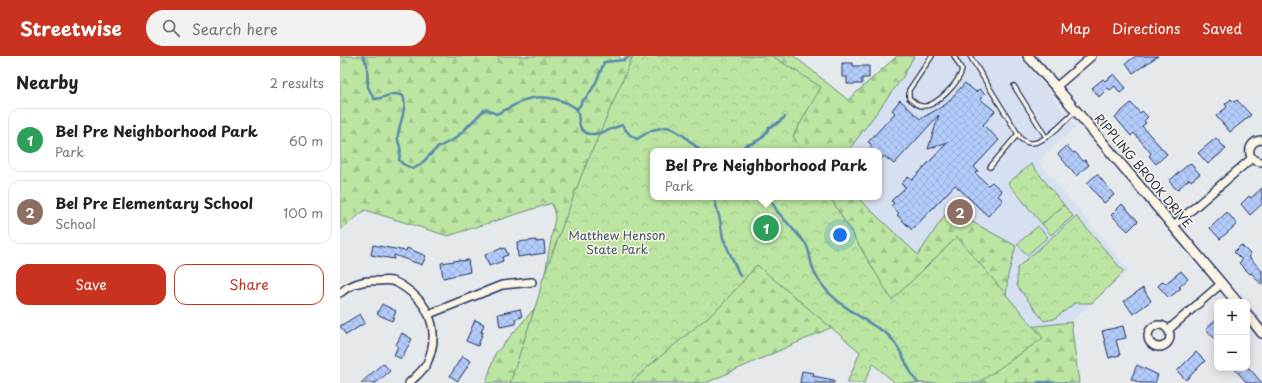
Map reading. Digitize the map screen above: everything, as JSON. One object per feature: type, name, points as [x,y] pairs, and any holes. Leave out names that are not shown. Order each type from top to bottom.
[{"type":"street","name":"RIPPLING BROOK DRIVE","points":[[1028,56],[1056,86],[1235,299]]},
{"type":"street","points":[[1056,86],[1092,56]]},
{"type":"street","points":[[1262,140],[1258,140],[1251,144],[1249,152],[1252,158],[1258,162],[1262,162]]},
{"type":"street","points":[[1174,226],[1252,158]]},
{"type":"street","points":[[340,293],[352,285],[366,280],[393,281],[405,287],[421,301],[429,314],[432,324],[433,346],[427,364],[409,383]]},
{"type":"street","points":[[429,314],[502,285],[532,282]]},
{"type":"street","points":[[1168,330],[1222,283]]},
{"type":"street","points":[[1250,318],[1262,333]]},
{"type":"lane","points":[[932,56],[909,90],[909,98],[922,106],[931,105],[940,100],[960,77],[962,70],[954,56]]},
{"type":"lane","points":[[970,56],[1021,140],[1028,144],[1038,143],[1076,110]]},
{"type":"lane","points":[[1014,86],[1046,137]]},
{"type":"lane","points":[[990,167],[1018,134]]},
{"type":"shaded area","points":[[902,56],[1017,56],[1030,68],[1076,127],[1038,161],[1129,270],[1071,322],[1042,337],[891,299],[831,200],[882,200],[882,148],[805,148],[852,111]]},
{"type":"green space","name":"Matthew Henson State Park","points":[[340,56],[619,56],[621,60],[626,56],[794,56],[848,100],[897,56],[914,56],[903,77],[850,148],[650,148],[650,200],[860,200],[918,255],[949,209],[1016,246],[1008,275],[1006,298],[1020,328],[1071,322],[1079,383],[903,383],[844,322],[706,383],[486,383],[495,354],[540,302],[555,217],[552,203],[448,236],[365,210],[340,230]]},
{"type":"green space","name":"Matthew Henson State Park","points":[[633,56],[772,56],[821,87],[793,136],[800,148],[650,148],[650,200],[832,200],[892,300],[957,237],[1043,338],[978,383],[895,383],[873,364],[864,383],[847,383],[860,352],[757,265],[720,307],[650,365],[631,383],[510,383],[539,295],[542,281],[582,174]]},
{"type":"green space","points":[[1031,164],[1064,205],[1042,224],[1008,183]]},
{"type":"green space","points":[[1064,205],[1073,216],[1051,235],[1042,224]]},
{"type":"green space","points":[[1076,216],[1124,272],[1092,303],[1075,303],[1054,319],[1044,321],[1017,286],[1017,268]]},
{"type":"green space","points":[[1038,226],[1048,237],[1027,255],[1017,244]]},
{"type":"building","points":[[1136,56],[1158,56],[1133,73],[1126,63]]},
{"type":"building","points":[[842,63],[853,63],[853,66],[869,66],[869,78],[862,78],[862,84],[847,84],[847,77],[842,77]]},
{"type":"building","points":[[1114,74],[1126,88],[1120,93],[1115,86],[1110,90],[1108,88],[1099,97],[1092,88],[1103,79],[1105,81]]},
{"type":"building","points":[[965,83],[976,92],[979,89],[985,94],[980,99],[995,111],[983,125],[999,140],[974,167],[978,171],[975,173],[988,185],[992,182],[1002,191],[998,196],[1003,200],[988,216],[955,185],[912,230],[897,215],[899,213],[891,206],[894,203],[891,201],[906,187],[901,184],[908,177],[912,180],[948,142],[928,149],[939,115],[894,164],[884,156],[882,158],[882,148],[869,148],[872,145],[868,142],[895,113],[892,110],[900,100],[920,119],[945,105]]},
{"type":"building","points":[[1231,99],[1234,102],[1237,100],[1251,115],[1230,132],[1216,116],[1227,107],[1225,104]]},
{"type":"building","points":[[1131,103],[1140,113],[1142,111],[1148,117],[1144,121],[1146,123],[1142,126],[1167,154],[1156,164],[1149,156],[1151,153],[1134,133],[1131,136],[1115,117]]},
{"type":"building","points":[[1216,138],[1226,149],[1208,164],[1198,153]]},
{"type":"building","points":[[1067,146],[1073,153],[1075,152],[1089,165],[1076,176],[1058,154]]},
{"type":"building","points":[[1190,163],[1200,174],[1191,181],[1189,179],[1177,190],[1169,181]]},
{"type":"building","points":[[1097,174],[1114,195],[1104,203],[1087,183]]},
{"type":"building","points":[[1262,188],[1262,204],[1250,215],[1241,204],[1249,196],[1251,198]]},
{"type":"building","points":[[1122,204],[1138,221],[1128,231],[1111,215]]},
{"type":"building","points":[[1227,212],[1237,224],[1220,239],[1210,228]]},
{"type":"building","points":[[536,240],[536,242],[544,241],[545,253],[518,257],[517,242]]},
{"type":"building","points":[[373,245],[406,251],[407,248],[426,256],[422,265],[394,255],[394,259],[371,255]]},
{"type":"building","points":[[1241,245],[1251,255],[1249,257],[1262,271],[1262,285],[1239,263],[1242,260],[1234,252]]},
{"type":"building","points":[[505,248],[508,255],[502,257],[503,261],[489,266],[485,255]]},
{"type":"building","points":[[468,260],[470,272],[443,278],[441,263]]},
{"type":"building","points":[[1181,271],[1188,279],[1179,287],[1181,288],[1169,298],[1158,286],[1163,281],[1165,284]]},
{"type":"building","points":[[1143,288],[1151,301],[1133,314],[1124,301]]},
{"type":"building","points":[[382,304],[396,311],[392,321],[377,314]]},
{"type":"building","points":[[520,309],[522,317],[515,319],[516,324],[500,327],[498,314]]},
{"type":"building","points":[[360,314],[365,323],[346,335],[340,326]]},
{"type":"building","points":[[475,320],[484,324],[478,346],[466,341]]},
{"type":"building","points":[[1214,322],[1214,338],[1206,329]]},
{"type":"building","points":[[1123,326],[1126,338],[1116,340],[1120,355],[1109,358],[1102,331]]},
{"type":"building","points":[[402,333],[412,339],[401,359],[394,355],[398,346],[396,345]]},
{"type":"building","points":[[1196,352],[1205,361],[1186,380],[1177,371]]},
{"type":"building","points":[[462,356],[471,361],[458,381],[450,376]]},
{"type":"building","points":[[383,363],[390,371],[376,383],[361,383]]},
{"type":"building","points":[[1137,365],[1158,375],[1155,383],[1140,383],[1131,379]]},
{"type":"building","points":[[1250,369],[1262,383],[1247,383],[1237,371],[1250,371]]},
{"type":"building","points":[[802,371],[814,373],[813,376],[834,380],[834,383],[800,383]]},
{"type":"waterway","points":[[363,56],[367,64],[368,87],[374,99],[392,94],[399,94],[403,96],[404,110],[398,137],[400,147],[399,160],[403,164],[413,169],[420,165],[437,148],[456,138],[484,110],[487,109],[496,114],[524,100],[541,97],[567,103],[577,109],[579,124],[584,132],[589,134],[600,133],[622,125],[630,135],[637,139],[652,130],[667,127],[684,136],[698,148]]},
{"type":"waterway","points":[[577,109],[592,89],[604,62],[624,60],[630,56]]},
{"type":"waterway","points":[[744,148],[745,145],[760,139],[768,131],[769,127],[775,125],[785,117]]},
{"type":"waterway","points":[[715,200],[723,238],[740,276]]},
{"type":"waterway","points":[[771,200],[777,211],[806,244],[813,270],[820,283],[833,297],[857,315],[884,332],[894,341],[910,372],[918,383]]},
{"type":"waterway","points":[[1037,383],[1065,383]]},
{"type":"place","name":"Bel Pre Elementary School","points":[[960,212]]},
{"type":"place","name":"Bel Pre Neighborhood Park","points":[[766,228]]}]
